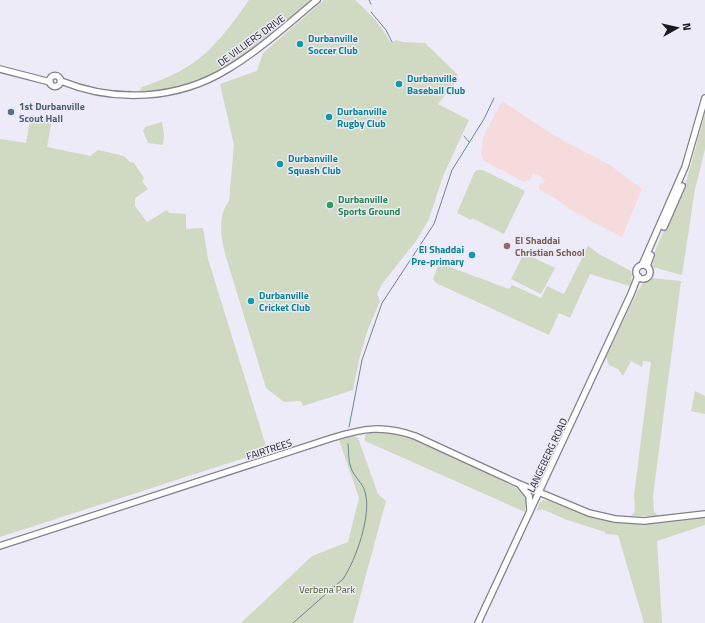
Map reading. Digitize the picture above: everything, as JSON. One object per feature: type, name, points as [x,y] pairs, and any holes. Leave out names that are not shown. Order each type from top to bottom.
[{"type":"main road","name":"DE VILLIERS DRIVE","points":[[60,83],[101,93],[131,95],[166,92],[188,87],[208,80],[234,66],[318,0]]},
{"type":"main road","points":[[0,69],[51,80],[58,76],[60,83],[53,86],[51,80]]},
{"type":"main road","points":[[645,265],[649,274],[640,278],[636,269],[645,265],[681,188],[705,98]]},
{"type":"main road","name":"LANGEBERG ROAD","points":[[478,623],[631,294],[640,278]]},
{"type":"main road","name":"FAIRTREES","points":[[0,546],[360,430],[384,428],[407,433],[517,483],[589,513],[615,519],[651,521],[705,514]]},
{"type":"main road","points":[[517,483],[529,496],[530,513]]},
{"type":"shaded area","points":[[502,101],[555,136],[610,165],[642,189],[622,237],[574,212],[539,189],[539,183],[543,184],[545,179],[533,173],[530,180],[524,182],[484,161],[481,155],[483,137]]},
{"type":"green space","points":[[249,0],[313,0],[242,57],[211,76],[186,86],[170,90],[128,93],[128,90],[132,92],[139,92],[142,87],[162,80],[192,64],[215,44]]},
{"type":"green space","name":"Durbanville Sports Ground","points":[[324,0],[355,0],[375,20],[391,43],[396,40],[403,42],[425,43],[457,74],[458,79],[438,104],[469,120],[443,176],[429,219],[416,241],[382,284],[377,294],[380,301],[367,332],[359,360],[353,390],[303,406],[301,401],[284,402],[266,388],[224,250],[221,221],[225,207],[229,201],[234,145],[220,84],[257,71],[263,53]]},
{"type":"green space","points":[[705,113],[705,149],[695,189],[682,275],[652,267],[652,264],[656,248],[687,179]]},
{"type":"green space","points":[[31,115],[52,119],[47,147],[90,156],[98,150],[124,156],[130,162],[134,163],[144,178],[142,181],[148,189],[135,198],[135,206],[147,222],[167,210],[169,213],[186,214],[186,229],[203,228],[208,259],[266,446],[263,452],[0,537],[0,139],[26,143]]},
{"type":"green space","points":[[162,122],[164,135],[163,145],[148,143],[143,131],[145,127]]},
{"type":"green space","points":[[477,170],[483,170],[525,191],[504,234],[472,218],[471,220],[457,213],[474,173]]},
{"type":"green space","points":[[588,246],[599,254],[631,271],[632,280],[630,286],[590,274],[570,318],[559,313],[549,335],[436,283],[433,279],[439,263],[509,289],[512,285],[541,298],[547,286],[564,294]]},
{"type":"green space","points":[[524,253],[555,268],[541,294],[511,279]]},
{"type":"green space","points":[[651,278],[681,281],[653,496],[654,512],[659,516],[631,516],[635,511],[634,495],[651,362],[643,361],[642,367],[631,361],[623,376],[618,369],[609,365],[606,357],[637,292],[643,283]]},
{"type":"green space","points":[[695,391],[705,396],[705,414],[691,411]]},
{"type":"green space","points":[[369,432],[389,433],[409,438],[448,452],[523,491],[526,499],[525,512],[365,441],[365,435]]},
{"type":"green space","name":"Verbena Park","points":[[353,436],[358,438],[378,494],[386,501],[353,623],[241,623],[312,556],[348,542],[359,498],[339,440]]},
{"type":"green space","points":[[543,500],[592,517],[620,522],[663,523],[705,517],[705,525],[657,541],[662,623],[644,623],[618,535],[605,534],[605,532],[567,520],[542,509],[537,511],[539,503]]},
{"type":"waterway","points":[[369,0],[371,4]]},
{"type":"waterway","points":[[371,12],[386,30],[392,42]]},
{"type":"waterway","points":[[349,427],[362,360],[382,303],[434,224],[452,170],[484,119],[494,98]]},
{"type":"waterway","points":[[464,136],[469,142]]},
{"type":"waterway","points":[[293,623],[343,579],[358,549],[362,537],[367,501],[364,489],[352,471],[349,459],[348,444]]},
{"type":"place","name":"Durbanville Soccer Club","points":[[300,44]]},
{"type":"place","name":"Durbanville Baseball Club","points":[[399,84]]},
{"type":"place","name":"1st Durbanville Scout Hall","points":[[11,112]]},
{"type":"place","name":"Durbanville Rugby Club","points":[[329,117]]},
{"type":"place","name":"Durbanville Squash Club","points":[[280,164]]},
{"type":"place","name":"Durbanville Sports Ground","points":[[330,205]]},
{"type":"place","name":"El Shaddai Christian School","points":[[507,246]]},
{"type":"place","name":"El Shaddai Pre-primary","points":[[472,255]]},
{"type":"place","name":"Durbanville Cricket Club","points":[[251,301]]}]
